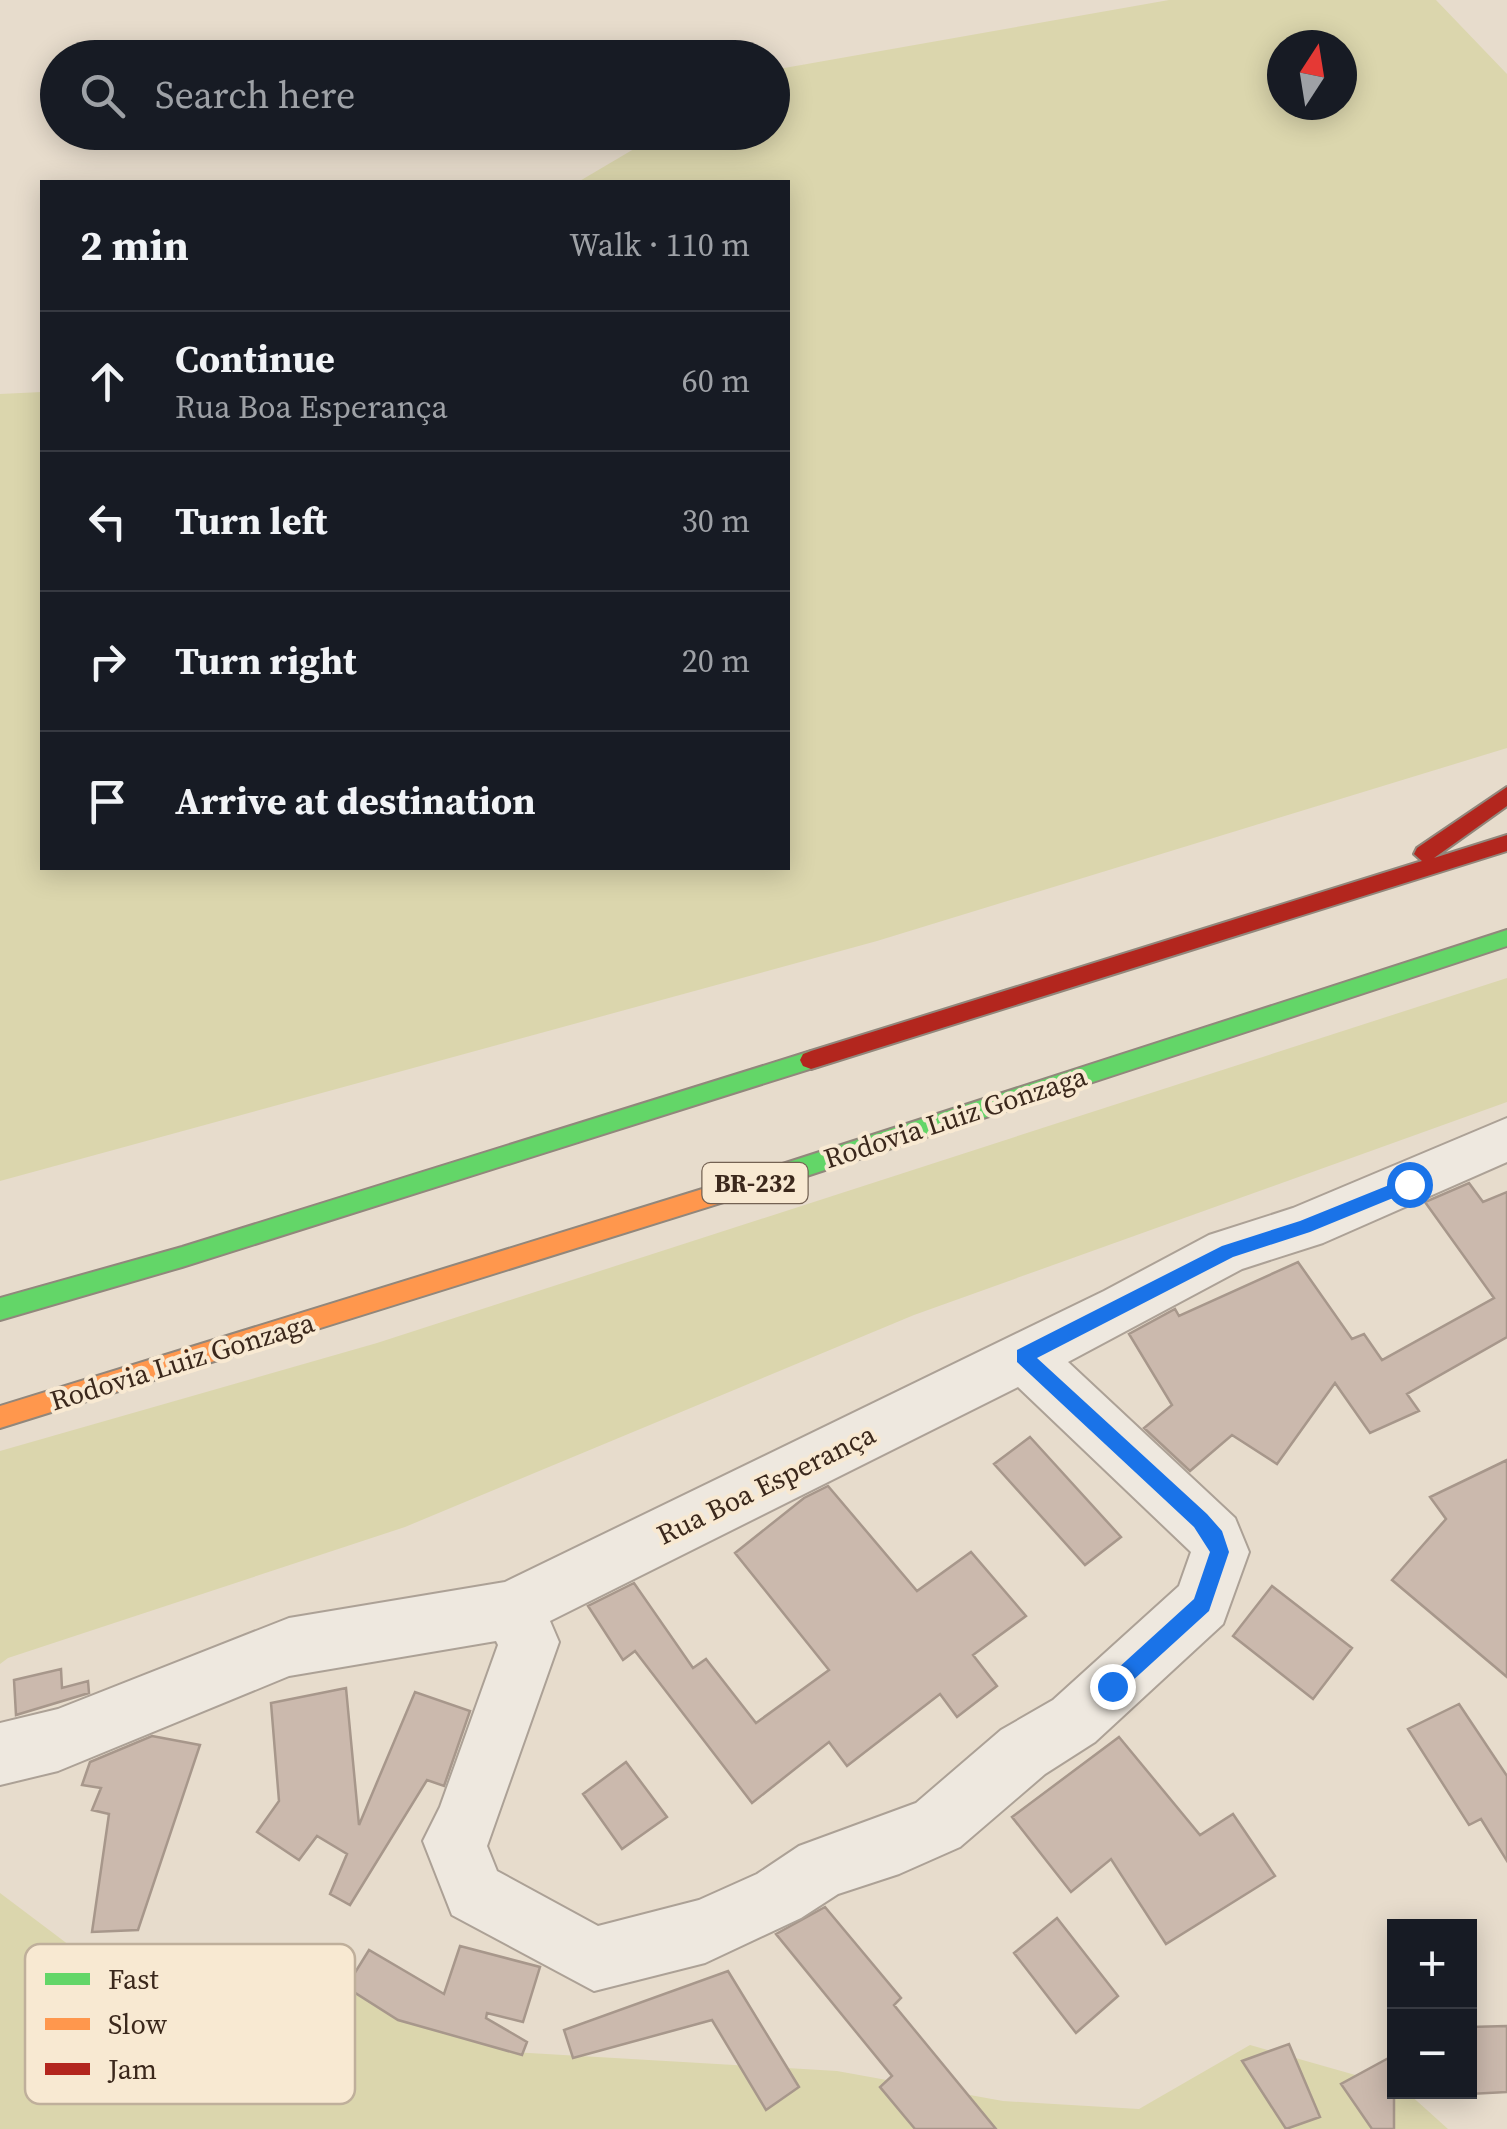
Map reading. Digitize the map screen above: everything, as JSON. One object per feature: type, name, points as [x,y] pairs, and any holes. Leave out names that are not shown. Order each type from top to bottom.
[{"type":"highway","points":[[1379,886],[1507,795]]},
{"type":"highway","points":[[0,1309],[202,1251],[1507,843]]},
{"type":"highway","name":"Rodovia Luiz Gonzaga","points":[[0,1417],[593,1236],[1507,938]]},
{"type":"street","name":"Rua Boa Esperança","points":[[0,1754],[58,1740],[290,1647],[510,1610],[1228,1252],[1304,1227],[1507,1139]]},
{"type":"street","points":[[510,1610],[529,1642],[466,1825],[454,1841],[474,1893],[594,1959],[705,1932],[779,1896],[822,1868],[938,1824],[1023,1752],[1074,1720],[1202,1604],[1220,1552],[1215,1538],[1200,1520],[1023,1356]]},
{"type":"shaded area","points":[[1169,0],[1436,0],[1507,74],[1507,748],[877,941],[0,1181],[0,394],[40,392],[40,870],[790,870],[790,180],[581,180],[632,150],[790,150],[790,67]]},
{"type":"shaded area","points":[[1507,978],[1507,1102],[914,1315],[405,1527],[8,1658],[0,1664],[0,1451],[377,1343]]},
{"type":"shaded area","points":[[0,1893],[68,1944],[25,1944],[25,2104],[355,2104],[355,1993],[379,2008],[512,2052],[837,2071],[1003,2101],[1139,2109],[1250,2045],[1387,2084],[1387,2099],[1415,2099],[1448,2129],[0,2129]]},
{"type":"building","points":[[1469,1183],[1483,1202],[1507,1192],[1507,1337],[1407,1394],[1419,1411],[1370,1433],[1335,1383],[1277,1464],[1232,1435],[1190,1471],[1144,1428],[1172,1405],[1129,1334],[1175,1309],[1179,1316],[1298,1262],[1352,1339],[1364,1334],[1382,1360],[1494,1298],[1425,1202]]},
{"type":"building","points":[[1030,1437],[1121,1537],[1085,1565],[994,1464]]},
{"type":"building","points":[[1507,1460],[1507,1677],[1392,1580],[1446,1519],[1430,1497]]},
{"type":"building","points":[[828,1486],[917,1591],[971,1552],[1026,1616],[973,1655],[997,1686],[957,1717],[940,1694],[847,1766],[829,1742],[752,1803],[635,1651],[623,1660],[588,1606],[634,1583],[693,1668],[706,1659],[756,1723],[829,1670],[735,1553],[804,1498]]},
{"type":"building","points":[[1272,1586],[1352,1648],[1313,1699],[1233,1636]]},
{"type":"building","points":[[61,1669],[62,1688],[88,1681],[89,1693],[16,1715],[14,1680]]},
{"type":"building","points":[[346,1688],[359,1825],[415,1692],[470,1711],[444,1786],[427,1780],[350,1905],[330,1894],[347,1854],[317,1836],[299,1860],[257,1832],[279,1801],[271,1703]]},
{"type":"building","points":[[1459,1704],[1507,1776],[1507,1861],[1481,1819],[1469,1825],[1408,1729]]},
{"type":"building","points":[[152,1736],[200,1745],[138,1930],[92,1932],[109,1814],[92,1810],[101,1788],[82,1785],[90,1762]]},
{"type":"building","points":[[1119,1737],[1200,1835],[1233,1814],[1275,1876],[1166,1944],[1111,1859],[1071,1892],[1012,1817]]},
{"type":"building","points":[[626,1762],[667,1817],[622,1849],[583,1794]]},
{"type":"building","points":[[825,1907],[901,1998],[894,2005],[996,2129],[915,2129],[880,2087],[892,2076],[776,1934]]},
{"type":"building","points":[[1057,1918],[1118,1996],[1076,2033],[1014,1953]]},
{"type":"building","points":[[460,1946],[540,1967],[523,2022],[487,2013],[486,2018],[527,2042],[522,2055],[398,2020],[355,1993],[355,1973],[369,1950],[444,1994]]},
{"type":"building","points":[[728,1971],[799,2087],[766,2110],[712,2020],[573,2058],[564,2030]]},
{"type":"building","points":[[1507,2026],[1507,2092],[1477,2094],[1477,2027]]},
{"type":"building","points":[[1289,2044],[1320,2117],[1286,2129],[1242,2061]]},
{"type":"building","points":[[1387,2059],[1387,2099],[1394,2099],[1394,2129],[1372,2129],[1341,2084]]},
{"type":"traffic: fast","points":[[767,1179],[1507,938]]},
{"type":"traffic: fast","points":[[0,1309],[182,1257],[811,1060]]},
{"type":"traffic: slow","points":[[0,1417],[767,1179]]},
{"type":"traffic: jam","points":[[1424,854],[1507,795]]},
{"type":"traffic: jam","points":[[811,1060],[1507,843]]},
{"type":"route","points":[[1112,1686],[1202,1604],[1220,1552],[1215,1538],[1200,1520],[1023,1356],[1228,1252],[1304,1227],[1409,1184]]}]
